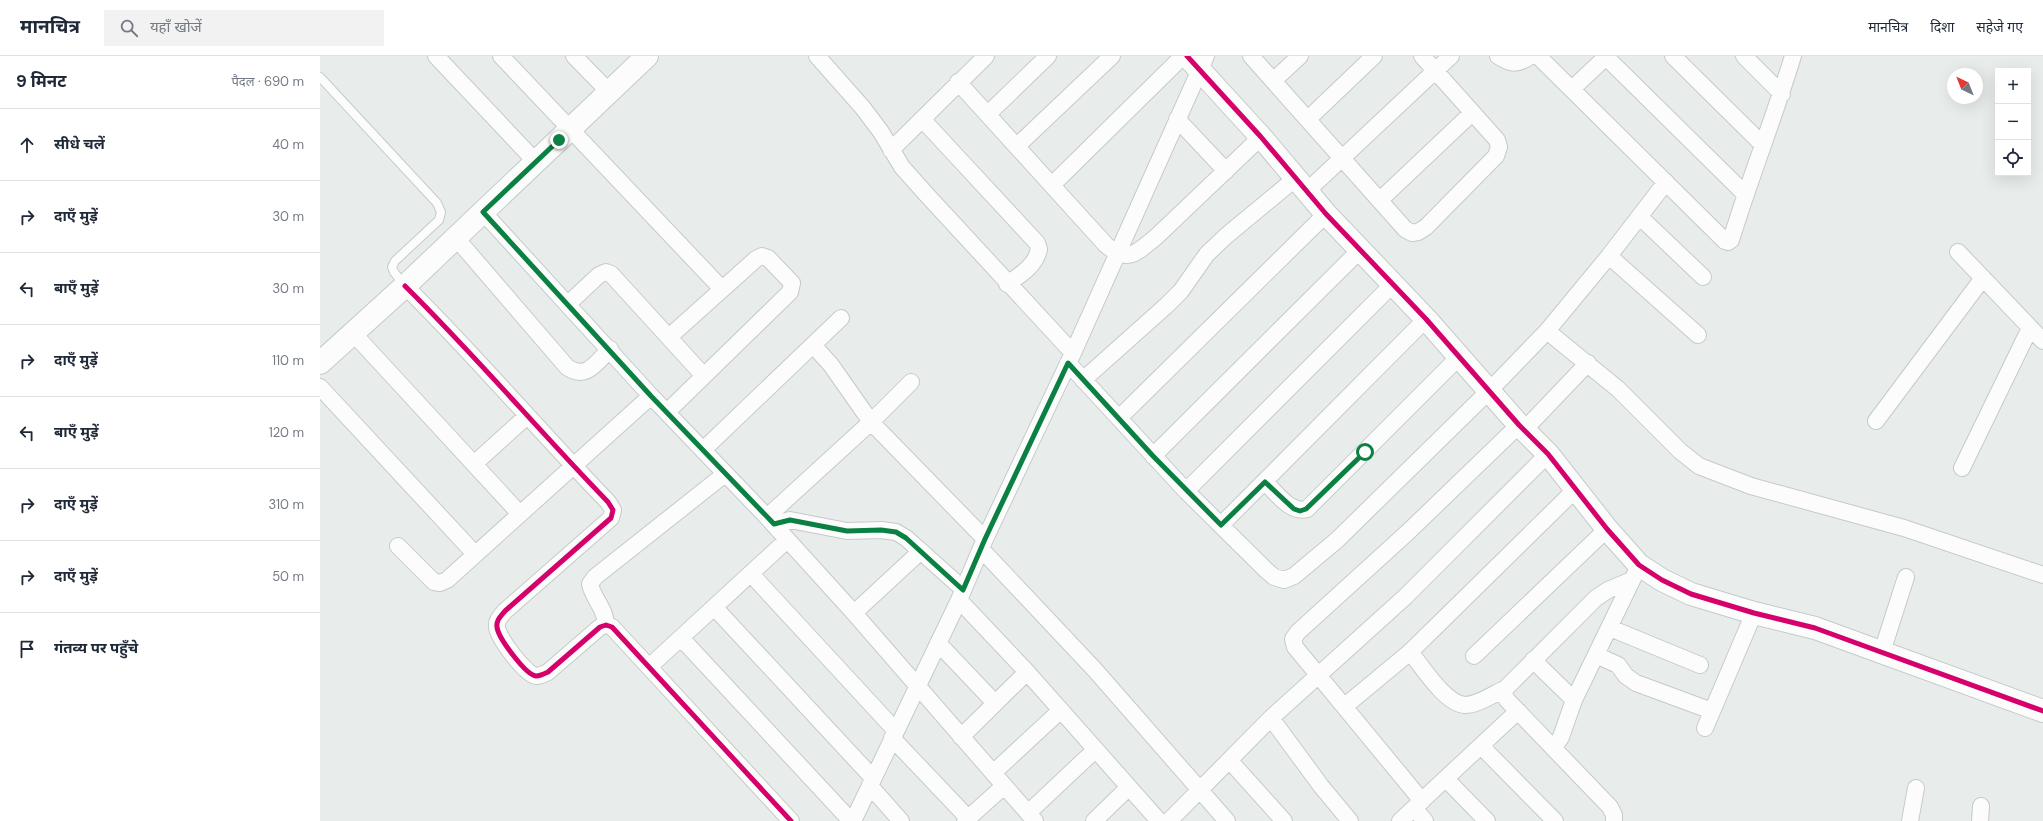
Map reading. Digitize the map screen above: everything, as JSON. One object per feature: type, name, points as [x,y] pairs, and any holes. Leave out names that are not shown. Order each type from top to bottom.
[{"type":"street","points":[[436,56],[536,162]]},
{"type":"street","points":[[501,56],[722,289]]},
{"type":"street","points":[[574,56],[609,92]]},
{"type":"street","points":[[323,353],[353,333],[405,286],[647,56]]},
{"type":"street","points":[[816,56],[863,108],[881,132],[891,150],[926,194],[1007,284],[1070,358],[1083,380],[1186,491],[1274,577],[1284,580],[1294,576],[1337,540],[1489,391],[1547,331],[1609,256],[1666,182]]},
{"type":"street","points":[[891,150],[958,82],[986,56]]},
{"type":"street","points":[[988,114],[1048,56]]},
{"type":"street","points":[[1016,146],[1112,56]]},
{"type":"street","points":[[1251,56],[1343,157],[1405,229],[1412,233],[1418,232],[1426,227],[1496,156],[1499,147],[1497,140],[1422,56]]},
{"type":"street","points":[[1273,81],[1300,56]]},
{"type":"street","points":[[1308,119],[1374,56]]},
{"type":"street","points":[[1083,380],[1181,291],[1207,254],[1226,236],[1343,157],[1451,56]]},
{"type":"street","points":[[1498,56],[1509,63],[1520,63],[1531,56]]},
{"type":"street","points":[[1538,56],[1725,241],[1728,242],[1731,240],[1745,194],[1782,94],[1793,56]]},
{"type":"street","points":[[1572,89],[1606,56],[1745,194]]},
{"type":"street","points":[[1673,56],[1763,145]]},
{"type":"street","points":[[1744,56],[1782,94]]},
{"type":"street","points":[[1052,185],[1194,59]]},
{"type":"street","points":[[681,638],[852,821],[961,595],[983,544],[1117,254],[1177,119],[1194,59]]},
{"type":"street","points":[[1194,59],[1326,214],[1426,320],[1521,428],[1548,454],[1607,529],[1636,572],[1662,580],[1691,594],[1754,613],[1815,628],[2043,711]]},
{"type":"street","points":[[958,82],[1106,245],[1117,254],[1126,256],[1138,252],[1156,237],[1261,137]]},
{"type":"street","points":[[1380,200],[1472,113]]},
{"type":"street","points":[[922,119],[1036,243],[1039,249],[1033,263],[1023,273],[1007,284]]},
{"type":"street","points":[[1177,119],[1226,171]]},
{"type":"street","points":[[483,212],[610,349],[651,396],[770,521],[854,613],[1032,817],[1095,750]]},
{"type":"street","points":[[1119,418],[1326,214]]},
{"type":"street","points":[[1640,217],[1703,277]]},
{"type":"street","points":[[456,238],[567,367],[574,372],[581,373],[588,370],[610,349]]},
{"type":"street","points":[[1153,456],[1360,250]]},
{"type":"street","points":[[1958,252],[2043,341]]},
{"type":"street","points":[[667,412],[790,292],[792,288],[788,278],[768,258],[762,256],[756,259],[669,337]]},
{"type":"street","points":[[1609,256],[1698,335]]},
{"type":"street","points":[[568,304],[599,275],[606,272],[616,278],[704,376]]},
{"type":"street","points":[[1876,421],[1982,278]]},
{"type":"street","points":[[1186,491],[1294,385],[1393,284]]},
{"type":"street","points":[[405,286],[460,341],[527,416],[608,502],[613,510],[611,518],[505,611],[498,619],[497,627],[504,644],[534,676],[548,672],[600,627],[606,625],[612,627],[791,821]]},
{"type":"street","points":[[703,450],[841,318]]},
{"type":"street","points":[[1221,525],[1348,396],[1426,320]]},
{"type":"street","points":[[1962,468],[2030,328]]},
{"type":"street","points":[[1547,331],[1618,389],[1680,451],[1699,466],[1751,486],[1904,528],[2043,575]]},
{"type":"street","points":[[353,333],[520,514]]},
{"type":"street","points":[[813,345],[831,365],[871,422],[983,544],[1227,821]]},
{"type":"street","points":[[1265,482],[1294,509],[1300,511],[1306,509],[1459,357]]},
{"type":"street","points":[[1425,821],[1418,804],[1345,706],[1295,647],[1294,639],[1298,632],[1521,428],[1588,363]]},
{"type":"street","points":[[770,521],[911,382]]},
{"type":"street","points":[[320,387],[475,554]]},
{"type":"street","points":[[398,546],[428,578],[434,582],[440,583],[447,580],[651,396]]},
{"type":"street","points":[[474,464],[527,416]]},
{"type":"street","points":[[1169,821],[1271,718],[1405,597],[1548,454]]},
{"type":"street","points":[[606,625],[604,612],[592,591],[590,584],[595,578],[726,474]]},
{"type":"street","points":[[1345,706],[1410,652],[1576,489]]},
{"type":"street","points":[[770,521],[790,520],[847,531],[881,530],[896,532],[906,538],[921,551],[961,595],[1128,788],[1159,821]]},
{"type":"street","points":[[1474,656],[1607,529]]},
{"type":"street","points":[[649,667],[715,608],[787,540]]},
{"type":"street","points":[[854,613],[921,551]]},
{"type":"street","points":[[1410,652],[1444,694],[1455,702],[1464,705],[1475,703],[1505,689],[1532,660],[1596,598],[1636,572]]},
{"type":"street","points":[[1554,748],[1561,737],[1574,700],[1636,572]]},
{"type":"street","points":[[751,574],[894,735],[966,819],[1004,786]]},
{"type":"street","points":[[1882,652],[1906,577]]},
{"type":"street","points":[[715,608],[871,782],[901,821]]},
{"type":"street","points":[[1706,728],[1754,613]]},
{"type":"street","points":[[1610,628],[1700,665]]},
{"type":"street","points":[[938,643],[995,703]]},
{"type":"street","points":[[1596,655],[1618,665],[1626,676],[1636,683],[1712,711]]},
{"type":"street","points":[[1532,660],[1574,700]]},
{"type":"street","points":[[961,737],[1027,672]]},
{"type":"street","points":[[1505,689],[1504,694],[1507,700],[1610,807],[1614,815],[1614,821]]},
{"type":"street","points":[[993,773],[1061,710]]},
{"type":"street","points":[[1400,821],[1482,747],[1518,712]]},
{"type":"street","points":[[1271,718],[1321,786],[1350,821]]},
{"type":"street","points":[[1482,747],[1555,821]]},
{"type":"street","points":[[1230,761],[1284,821]]},
{"type":"street","points":[[1446,779],[1487,821]]},
{"type":"street","points":[[1094,821],[1128,788]]},
{"type":"street","points":[[1910,821],[1916,788]]},
{"type":"lane","points":[[320,77],[437,203],[441,212],[439,220],[395,261],[392,267],[405,286]]},
{"type":"cycle path","points":[[1187,56],[1261,137],[1326,214],[1426,319],[1519,425],[1548,454],[1607,529],[1639,565],[1662,580],[1691,594],[1754,613],[1815,628],[2043,711]]},
{"type":"cycle path","points":[[405,286],[482,366],[608,502],[613,510],[611,518],[500,616],[497,622],[497,627],[507,647],[531,674],[539,676],[548,672],[600,627],[606,625],[612,627],[791,821]]},
{"type":"route","points":[[559,140],[483,212],[610,349],[651,396],[774,524],[790,520],[847,531],[881,530],[896,532],[906,538],[963,590],[985,539],[1068,363],[1186,491],[1221,525],[1265,482],[1294,509],[1300,511],[1306,509],[1365,452]]}]
